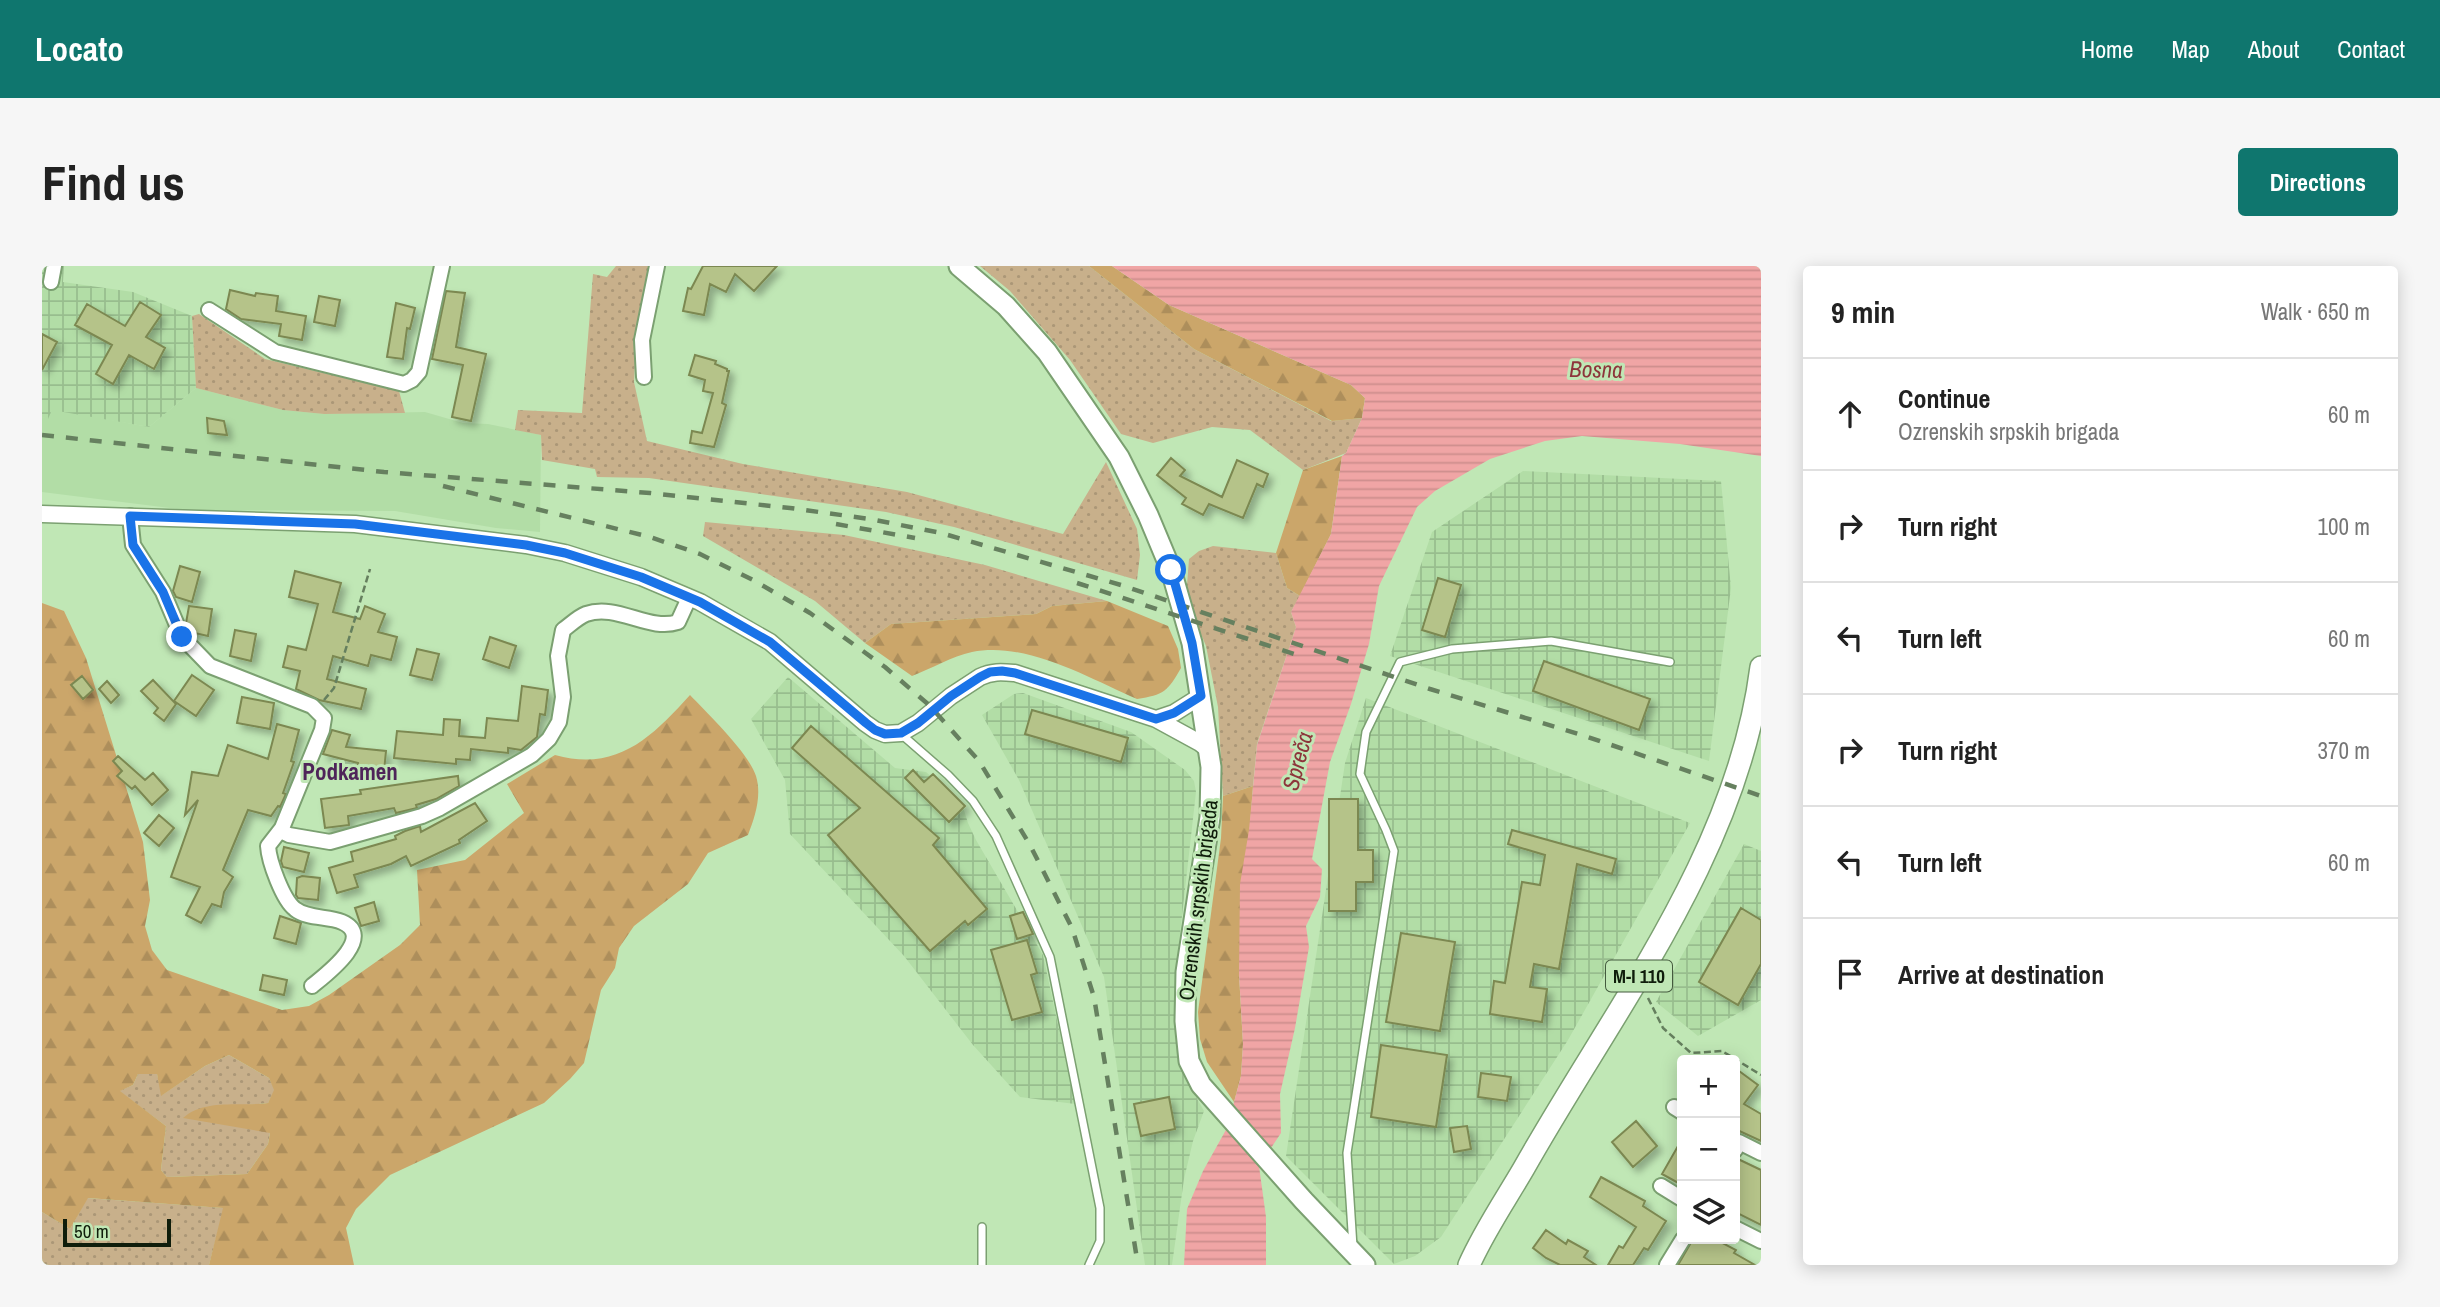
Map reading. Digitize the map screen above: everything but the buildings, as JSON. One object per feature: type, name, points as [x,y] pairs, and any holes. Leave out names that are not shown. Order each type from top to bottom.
[{"type":"main road","name":"Ozrenskih srpskih brigada","points":[[959,266],[1006,306],[1047,352],[1119,457],[1171,570],[1192,643],[1209,750],[1210,817],[1186,972],[1185,1021],[1189,1061],[1201,1085],[1359,1262]]},
{"type":"main road","name":"M-I 110","points":[[1469,1262],[1684,898],[1720,820],[1744,753],[1761,667]]},
{"type":"street","points":[[51,282],[54,266]]},
{"type":"street","points":[[209,310],[275,352],[404,384],[419,372],[442,266]]},
{"type":"street","points":[[644,377],[642,340],[657,266]]},
{"type":"street","points":[[42,514],[355,524],[526,545],[565,553],[641,577],[690,598],[770,642],[875,730],[893,735],[901,733],[960,690],[990,672],[1015,673],[1156,719],[1191,737],[1209,750]]},
{"type":"street","points":[[130,516],[133,545],[163,592],[182,637],[210,666],[312,706],[324,718],[322,730],[282,828],[268,846],[269,860],[290,905],[298,912],[344,922],[352,931],[353,944],[341,962],[312,986]]},
{"type":"street","points":[[282,828],[289,835],[330,842],[440,808],[532,755],[549,739],[559,722],[563,697],[558,656],[563,629],[586,614],[611,612],[661,624],[673,624],[678,622],[690,598]]},
{"type":"street","points":[[1156,719],[1174,713],[1201,696]]},
{"type":"street","points":[[1740,1145],[1761,1153]]},
{"type":"street","points":[[1661,1186],[1677,1196]]},
{"type":"street","points":[[1740,1230],[1761,1241]]},
{"type":"street","points":[[1667,1265],[1680,1244]]},
{"type":"lane","points":[[1359,1262],[1347,1153],[1394,851],[1360,774],[1366,732],[1399,662],[1452,649],[1551,641],[1670,662]]},
{"type":"lane","points":[[901,733],[973,801],[996,836],[1050,957],[1100,1208],[1100,1241],[1089,1265]]},
{"type":"lane","points":[[982,1227],[982,1265]]},
{"type":"path","points":[[316,710],[334,688],[370,569]]},
{"type":"path","points":[[1645,992],[1663,1028],[1691,1053],[1722,1051],[1761,1075]]},
{"type":"shaded area","points":[[42,266],[64,266],[63,282],[133,292],[192,316],[196,388],[149,427],[52,410],[48,419],[42,417]]},
{"type":"shaded area","points":[[616,266],[653,266],[636,343],[634,382],[647,441],[743,464],[907,492],[1063,534],[1106,462],[1137,529],[1140,555],[1137,580],[954,527],[886,512],[649,478],[597,477],[595,469],[542,460],[541,435],[515,430],[518,410],[582,413],[593,274],[607,277]]},
{"type":"shaded area","points":[[980,266],[1089,266],[1194,349],[1331,421],[1362,418],[1346,453],[1303,470],[1250,430],[1212,427],[1153,443],[1121,434],[1070,360],[1010,291]]},
{"type":"shaded area","points":[[199,314],[265,359],[399,391],[405,413],[324,414],[283,410],[196,388],[192,316]]},
{"type":"shaded area","points":[[196,388],[283,410],[324,414],[425,412],[463,423],[488,424],[541,435],[540,532],[496,528],[395,511],[186,510],[42,492],[42,417],[48,418],[52,409],[149,427]]},
{"type":"shaded area","points":[[1523,471],[1721,481],[1731,588],[1709,761],[1390,656],[1432,532]]},
{"type":"shaded area","points":[[705,522],[844,535],[985,565],[1107,601],[1052,606],[1036,614],[891,624],[865,643],[815,601],[703,536]]},
{"type":"shaded area","points":[[1213,546],[1276,553],[1287,588],[1300,596],[1291,612],[1296,627],[1257,744],[1253,786],[1223,796],[1218,707],[1206,646],[1186,598],[1189,559],[1199,551]]},
{"type":"shaded area","points":[[788,677],[895,768],[926,772],[962,804],[976,840],[1043,955],[1075,1104],[1020,1097],[973,1045],[904,956],[790,834],[785,780],[751,719]]},
{"type":"shaded area","points":[[1023,693],[1131,732],[1185,770],[1194,781],[1196,792],[1175,978],[1176,1025],[1185,1077],[1204,1111],[1184,1179],[1172,1265],[1145,1265],[1104,977],[1019,780],[982,715],[1014,694]]},
{"type":"shaded area","points":[[1366,698],[1690,823],[1568,1040],[1441,1237],[1415,1256],[1394,1264],[1286,1156],[1345,763]]},
{"type":"shaded area","points":[[1744,844],[1761,851],[1761,1000],[1698,1036],[1656,1002]]},
{"type":"shaded area","points":[[229,1055],[269,1078],[275,1090],[268,1103],[249,1105],[270,1133],[268,1144],[247,1174],[167,1177],[161,1170],[166,1126],[119,1091],[133,1085],[138,1074],[157,1074],[162,1095],[205,1066]]},
{"type":"shaded area","points":[[87,1198],[224,1208],[209,1265],[42,1265],[42,1212],[70,1229]]},
{"type":"green space","points":[[1089,266],[1112,266],[1169,305],[1351,385],[1365,398],[1362,418],[1332,421],[1194,349]]},
{"type":"green space","points":[[1342,456],[1331,534],[1300,596],[1287,588],[1276,553],[1303,470]]},
{"type":"green space","points":[[1107,601],[1168,626],[1178,649],[1181,668],[1164,691],[1137,699],[1057,664],[1014,652],[993,650],[964,654],[912,676],[865,643],[891,624],[1036,614],[1052,606]]},
{"type":"green space","points":[[42,603],[64,611],[86,658],[143,842],[150,900],[145,926],[152,950],[167,970],[282,1010],[309,1006],[329,995],[400,945],[420,925],[417,870],[465,860],[524,813],[507,784],[555,755],[597,759],[631,748],[661,725],[690,695],[727,734],[752,766],[758,784],[758,799],[748,835],[708,853],[688,884],[634,926],[619,948],[615,968],[601,990],[584,1063],[544,1103],[390,1175],[356,1209],[346,1228],[354,1265],[209,1265],[223,1208],[88,1198],[70,1229],[42,1212]],"holes":[[[229,1055],[269,1078],[274,1090],[268,1103],[212,1106],[192,1112],[183,1118],[270,1133],[268,1144],[247,1174],[167,1177],[161,1170],[166,1126],[120,1091],[133,1085],[138,1074],[157,1074],[161,1096],[205,1066]]]},
{"type":"green space","points":[[1253,786],[1239,974],[1243,1044],[1241,1076],[1234,1102],[1207,1062],[1200,1039],[1198,1012],[1221,838],[1223,796]]},
{"type":"water","points":[[1112,266],[1761,266],[1761,456],[1680,444],[1582,436],[1545,441],[1490,459],[1435,491],[1417,507],[1379,586],[1369,644],[1330,762],[1312,859],[1322,869],[1320,897],[1306,926],[1309,947],[1280,1094],[1281,1133],[1259,1166],[1266,1217],[1266,1265],[1184,1265],[1187,1209],[1203,1171],[1227,1128],[1241,1076],[1243,1044],[1239,974],[1240,884],[1249,830],[1257,745],[1296,627],[1291,612],[1331,534],[1342,456],[1346,453],[1362,418],[1365,398],[1351,385],[1169,305]]},
{"type":"railway","points":[[42,435],[384,472],[650,493],[790,508],[870,519],[941,533],[1121,585],[1761,796]]},
{"type":"railway","points":[[443,486],[650,537],[700,554],[753,580],[810,613],[885,667],[929,705],[979,761],[1030,845],[1072,928],[1094,997],[1138,1265]]},
{"type":"railway","points":[[836,524],[915,538]]},
{"type":"railway","points":[[1077,583],[1303,657]]},
{"type":"district","name":"Podkamen","points":[[350,771]]},
{"type":"route","points":[[182,637],[163,592],[133,545],[130,516],[355,524],[526,545],[565,553],[641,577],[700,602],[770,642],[866,723],[885,734],[893,735],[909,729],[980,677],[990,672],[1002,671],[1156,719],[1174,713],[1201,696],[1192,643],[1171,570]]},
{"type":"water label","name":"Bosna","points":[[1596,369]]},
{"type":"water label","name":"Spreča","points":[[1297,761]]}]
